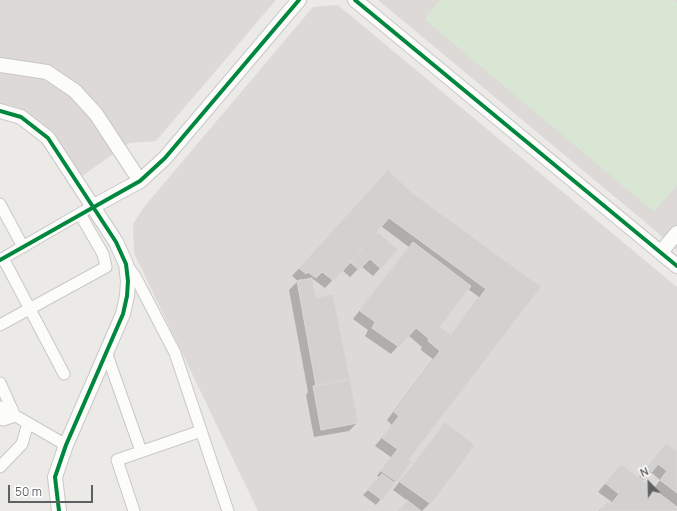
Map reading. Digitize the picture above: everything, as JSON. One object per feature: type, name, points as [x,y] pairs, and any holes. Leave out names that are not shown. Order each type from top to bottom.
[{"type":"street","points":[[64,374],[30,309],[1,259],[140,181],[165,158],[299,0]]},
{"type":"street","points":[[355,0],[677,266]]},
{"type":"street","points":[[0,65],[47,72],[75,91],[96,114],[140,181]]},
{"type":"street","points":[[0,111],[21,117],[48,138],[94,206],[116,242],[126,264],[135,276],[175,353],[228,511]]},
{"type":"street","points":[[0,204],[23,247]]},
{"type":"street","points":[[0,325],[106,267],[103,254],[80,214]]},
{"type":"street","points":[[661,252],[677,233]]},
{"type":"street","points":[[59,511],[55,477],[66,445],[123,314],[127,296],[128,281],[126,264]]},
{"type":"street","points":[[106,352],[141,451]]},
{"type":"street","points":[[0,383],[15,416]]},
{"type":"street","points":[[0,407],[66,445]]},
{"type":"street","points":[[0,418],[3,420],[15,416]]},
{"type":"street","points":[[0,467],[22,444],[28,423]]},
{"type":"street","points":[[134,511],[117,460],[202,431]]},
{"type":"shaded area","points":[[0,0],[276,0],[156,141],[129,143],[82,176],[55,136],[27,112],[10,105],[0,104]]},
{"type":"shaded area","points":[[378,0],[677,0],[677,250],[651,227]]},
{"type":"shaded area","points":[[338,5],[677,287],[677,511],[258,511],[134,253],[133,224],[144,207],[313,7]]},
{"type":"green space","points":[[440,0],[675,0],[677,2],[677,185],[654,212],[424,19]]},
{"type":"building","points":[[388,170],[411,192],[541,287],[410,458],[382,438],[399,416],[394,412],[440,351],[416,328],[399,347],[372,328],[375,322],[360,311],[413,242],[471,286],[440,327],[451,335],[486,289],[389,218],[334,281],[322,272],[316,278],[308,272],[306,274],[299,268]]},
{"type":"building","points":[[378,232],[398,250],[381,269],[370,259],[359,270],[350,262]]},
{"type":"building","points":[[312,278],[316,298],[333,294],[350,379],[316,386],[297,281]]},
{"type":"building","points":[[350,379],[358,423],[321,430],[313,386]]},
{"type":"building","points":[[445,422],[475,445],[431,504],[400,482]]},
{"type":"building","points":[[666,443],[677,451],[677,493],[660,480],[667,471],[658,464],[652,472],[646,468]]},
{"type":"building","points":[[397,450],[412,461],[397,482],[381,471]]},
{"type":"building","points":[[621,464],[677,507],[677,511],[600,511],[607,502],[611,504],[619,494],[605,483]]},
{"type":"building","points":[[382,474],[395,483],[382,500],[367,489]]},
{"type":"building","points":[[407,500],[421,511],[399,511]]},
{"type":"cycle path","points":[[0,260],[140,181],[165,158],[299,0]]},
{"type":"cycle path","points":[[355,0],[677,266]]},
{"type":"cycle path","points":[[0,111],[21,117],[48,138],[116,242],[126,264],[128,281],[127,296],[123,314],[66,445],[55,477],[59,511]]}]
